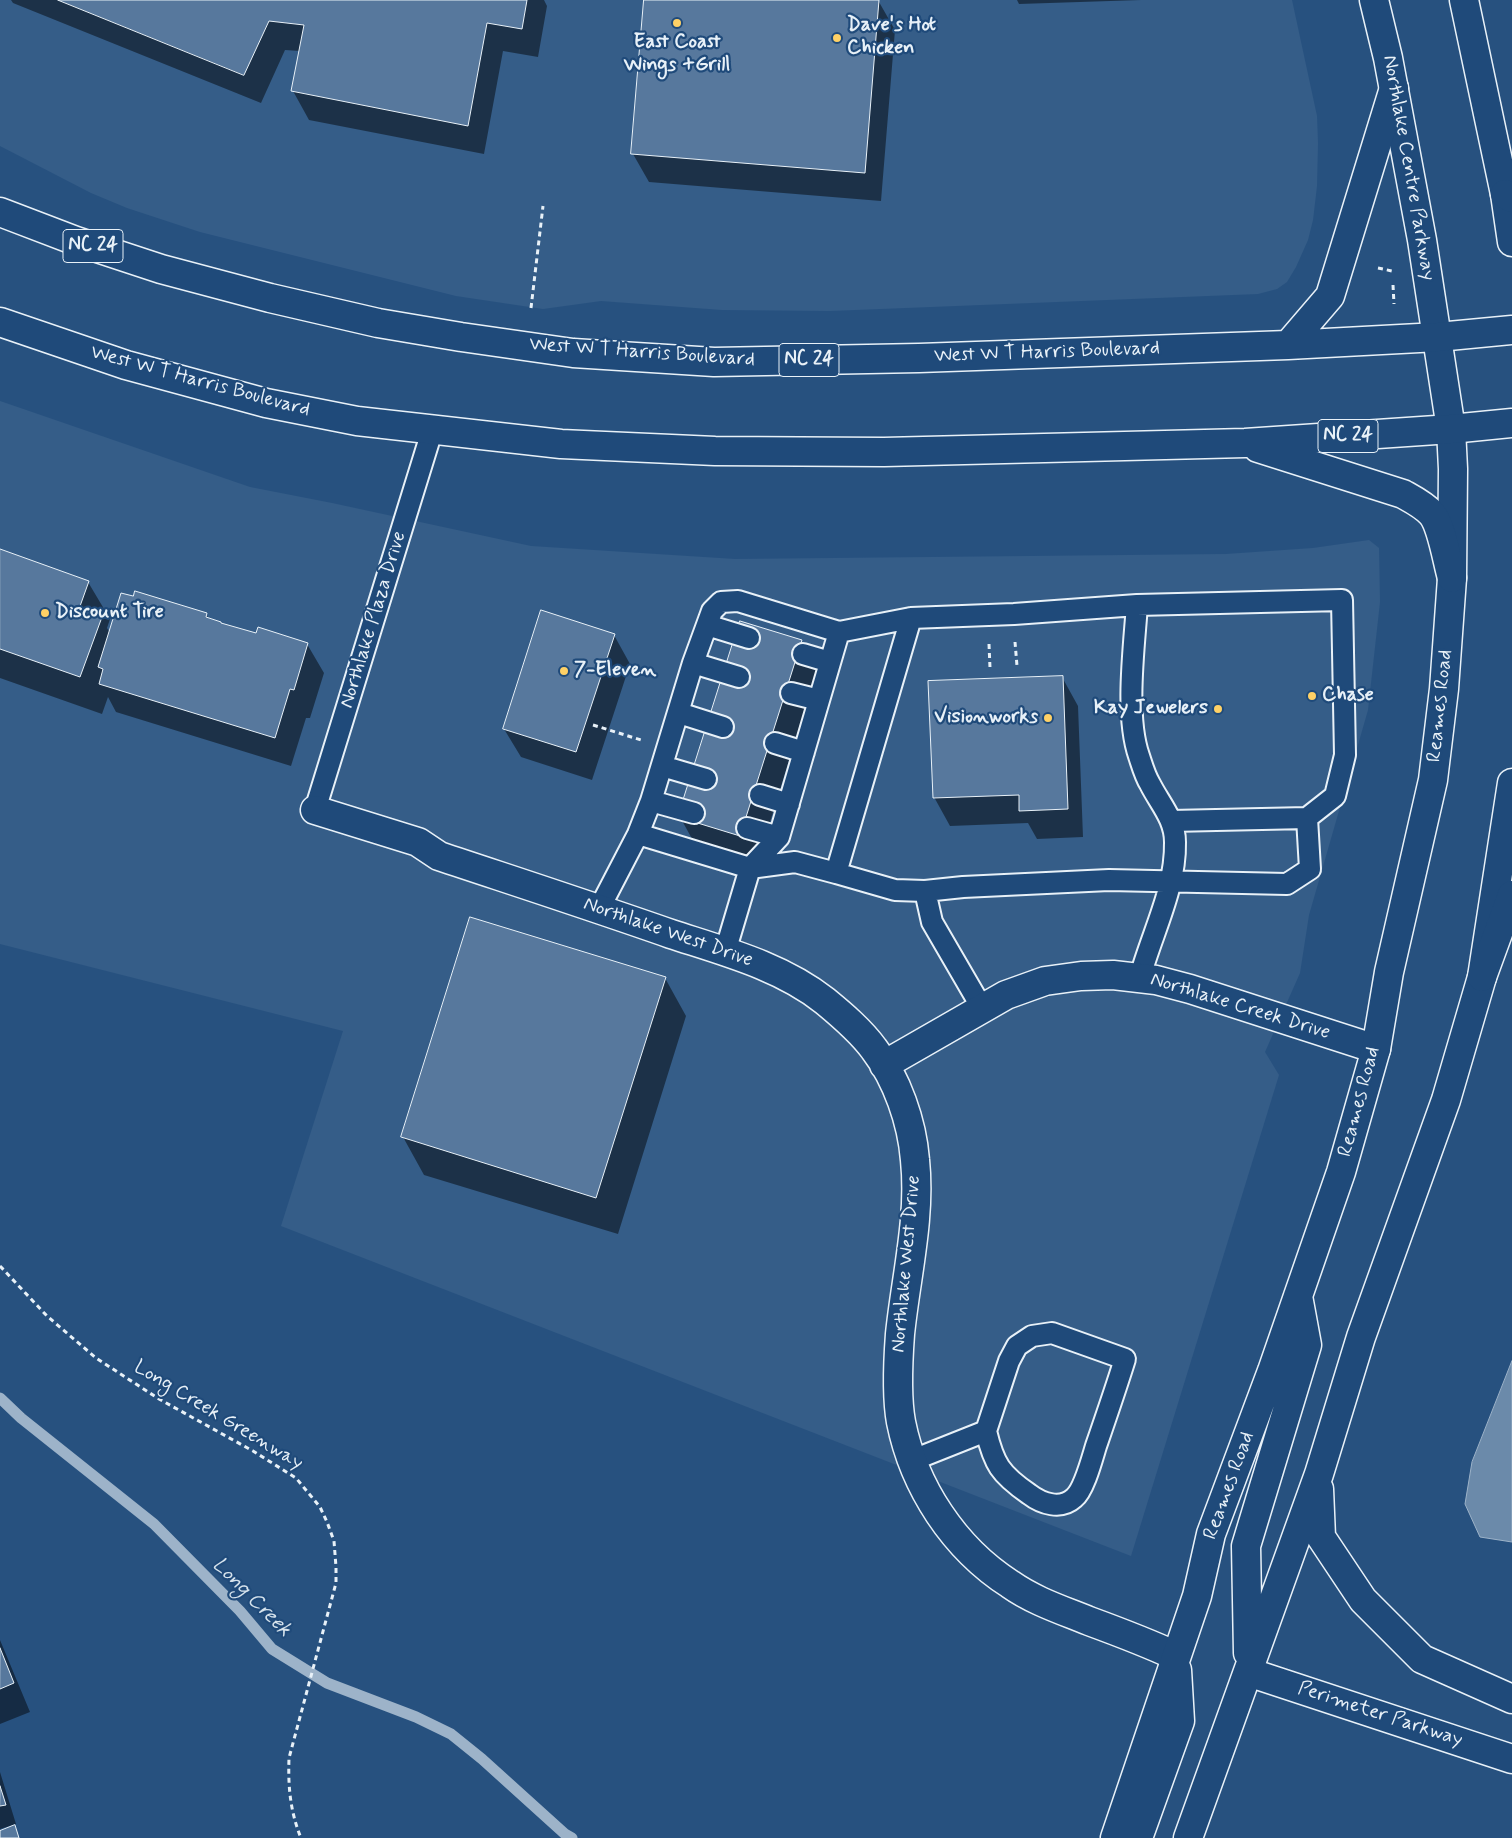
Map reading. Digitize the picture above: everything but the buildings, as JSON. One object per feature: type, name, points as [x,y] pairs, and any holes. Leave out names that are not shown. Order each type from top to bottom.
[{"type":"main road","name":"Northlake Centre Parkway","points":[[1374,0],[1394,88],[1438,337]]},
{"type":"main road","points":[[1464,0],[1508,196],[1512,242]]},
{"type":"main road","points":[[1288,344],[1330,296],[1394,88]]},
{"type":"main road","name":"West W T Harris Boulevard","points":[[0,212],[76,241],[161,269],[270,298],[378,323],[573,353],[714,362],[919,358],[1438,337],[1512,330]]},
{"type":"main road","name":"West W T Harris Boulevard","points":[[0,322],[126,365],[266,404],[357,421],[432,431],[561,444],[715,451],[894,452],[1245,443],[1512,423]]},
{"type":"main road","name":"Reames Road","points":[[1115,1838],[1197,1596],[1211,1534],[1341,1172],[1376,1049],[1391,963],[1433,780],[1444,689],[1452,578],[1453,470],[1451,429],[1438,337]]},
{"type":"main road","points":[[1245,443],[1403,494],[1419,503],[1432,514],[1437,524],[1452,578]]},
{"type":"main road","points":[[1482,977],[1512,783]]},
{"type":"main road","name":"Northlake West Drive","points":[[314,810],[418,842],[439,856],[725,952],[797,981],[824,1000],[849,1022],[874,1048],[884,1064],[901,1100],[915,1156],[917,1186],[912,1244],[900,1335],[899,1379],[901,1421],[913,1460],[935,1509],[956,1536],[984,1565],[1009,1584],[1040,1602],[1133,1637],[1176,1656]]},
{"type":"main road","points":[[1188,1838],[1319,1474],[1361,1337],[1446,1100],[1482,977],[1512,895]]},
{"type":"main road","name":"Northlake Creek Drive","points":[[884,1064],[1006,995],[1045,981],[1081,976],[1113,975],[1140,977],[1190,989],[1376,1049]]},
{"type":"main road","points":[[1248,1672],[1246,1546],[1308,1345],[1298,1296]]},
{"type":"main road","points":[[1319,1474],[1321,1537],[1363,1600],[1422,1659],[1512,1699]]},
{"type":"main road","points":[[1138,1838],[1180,1721],[1176,1656]]},
{"type":"main road","name":"Perimeter Parkway","points":[[1248,1672],[1512,1759]]},
{"type":"lane","name":"Northlake Plaza Drive","points":[[314,810],[432,431]]},
{"type":"lane","points":[[599,909],[638,834],[665,757],[693,664],[712,611],[721,602],[738,600],[839,632],[911,618],[1014,614],[1137,605],[1342,600],[1345,755],[1335,796],[1307,818],[1171,821]]},
{"type":"lane","points":[[1137,605],[1132,684],[1132,720],[1136,746],[1150,784],[1171,821],[1176,843],[1171,882],[1140,977]]},
{"type":"lane","points":[[836,873],[911,618]]},
{"type":"lane","points":[[707,625],[749,638]]},
{"type":"lane","points":[[725,952],[750,868],[779,837],[839,632]]},
{"type":"lane","points":[[803,654],[830,662]]},
{"type":"lane","points":[[693,664],[739,677]]},
{"type":"lane","points":[[791,693],[819,700]]},
{"type":"lane","points":[[679,713],[723,727]]},
{"type":"lane","points":[[775,742],[804,752]]},
{"type":"lane","points":[[665,757],[706,779]]},
{"type":"lane","points":[[760,795],[789,804]]},
{"type":"lane","points":[[650,801],[694,813]]},
{"type":"lane","points":[[638,834],[750,868],[795,862],[894,890],[925,891],[963,887],[1109,880],[1287,884],[1310,869],[1307,818]]},
{"type":"lane","points":[[747,828],[779,837]]},
{"type":"lane","points":[[925,891],[932,922],[982,1008]]},
{"type":"lane","points":[[913,1460],[986,1430],[1009,1361],[1016,1346],[1032,1336],[1052,1333],[1125,1359],[1086,1477],[1075,1498],[1062,1505],[1051,1505],[1033,1497],[1018,1487],[1001,1471],[992,1454],[986,1430]]},
{"type":"path","points":[[531,308],[543,206]]},
{"type":"path","points":[[1378,268],[1392,271],[1394,304]]},
{"type":"path","points":[[593,725],[665,757]]},
{"type":"path","name":"Long Creek Greenway","points":[[0,1266],[47,1316],[96,1358],[159,1399],[253,1451],[296,1478],[320,1507],[334,1541],[336,1583],[289,1758],[288,1780],[291,1806],[300,1838]]},
{"type":"shaded area","points":[[0,0],[1292,0],[1317,116],[1317,186],[1313,220],[1308,240],[1287,282],[1277,289],[1258,294],[830,311],[722,310],[601,301],[543,309],[456,296],[200,232],[127,208],[91,193],[0,146]]},
{"type":"shaded area","points":[[0,401],[250,487],[531,546],[735,559],[1226,554],[1313,548],[1369,540],[1379,548],[1380,602],[1368,710],[1309,915],[1300,973],[1265,1052],[1279,1075],[1131,1556],[281,1226],[343,1031],[0,944]]},
{"type":"shaded area","points":[[1512,1361],[1512,1542],[1480,1537],[1465,1504],[1472,1462]]},
{"type":"waterway","name":"Long Creek","points":[[0,1398],[21,1418],[154,1524],[240,1611],[272,1649],[327,1683],[416,1717],[451,1734],[482,1759],[565,1834],[572,1838]]},
{"type":"place","name":"East Coast Wings +Grill","points":[[677,23]]},
{"type":"place","name":"Dave's Hot Chicken","points":[[837,38]]},
{"type":"place","name":"Discount Tire","points":[[45,613]]},
{"type":"place","name":"7-Eleven","points":[[564,671]]},
{"type":"place","name":"Chase","points":[[1312,696]]},
{"type":"place","name":"Kay Jewelers","points":[[1218,709]]},
{"type":"place","name":"Visionworks","points":[[1048,718]]}]
